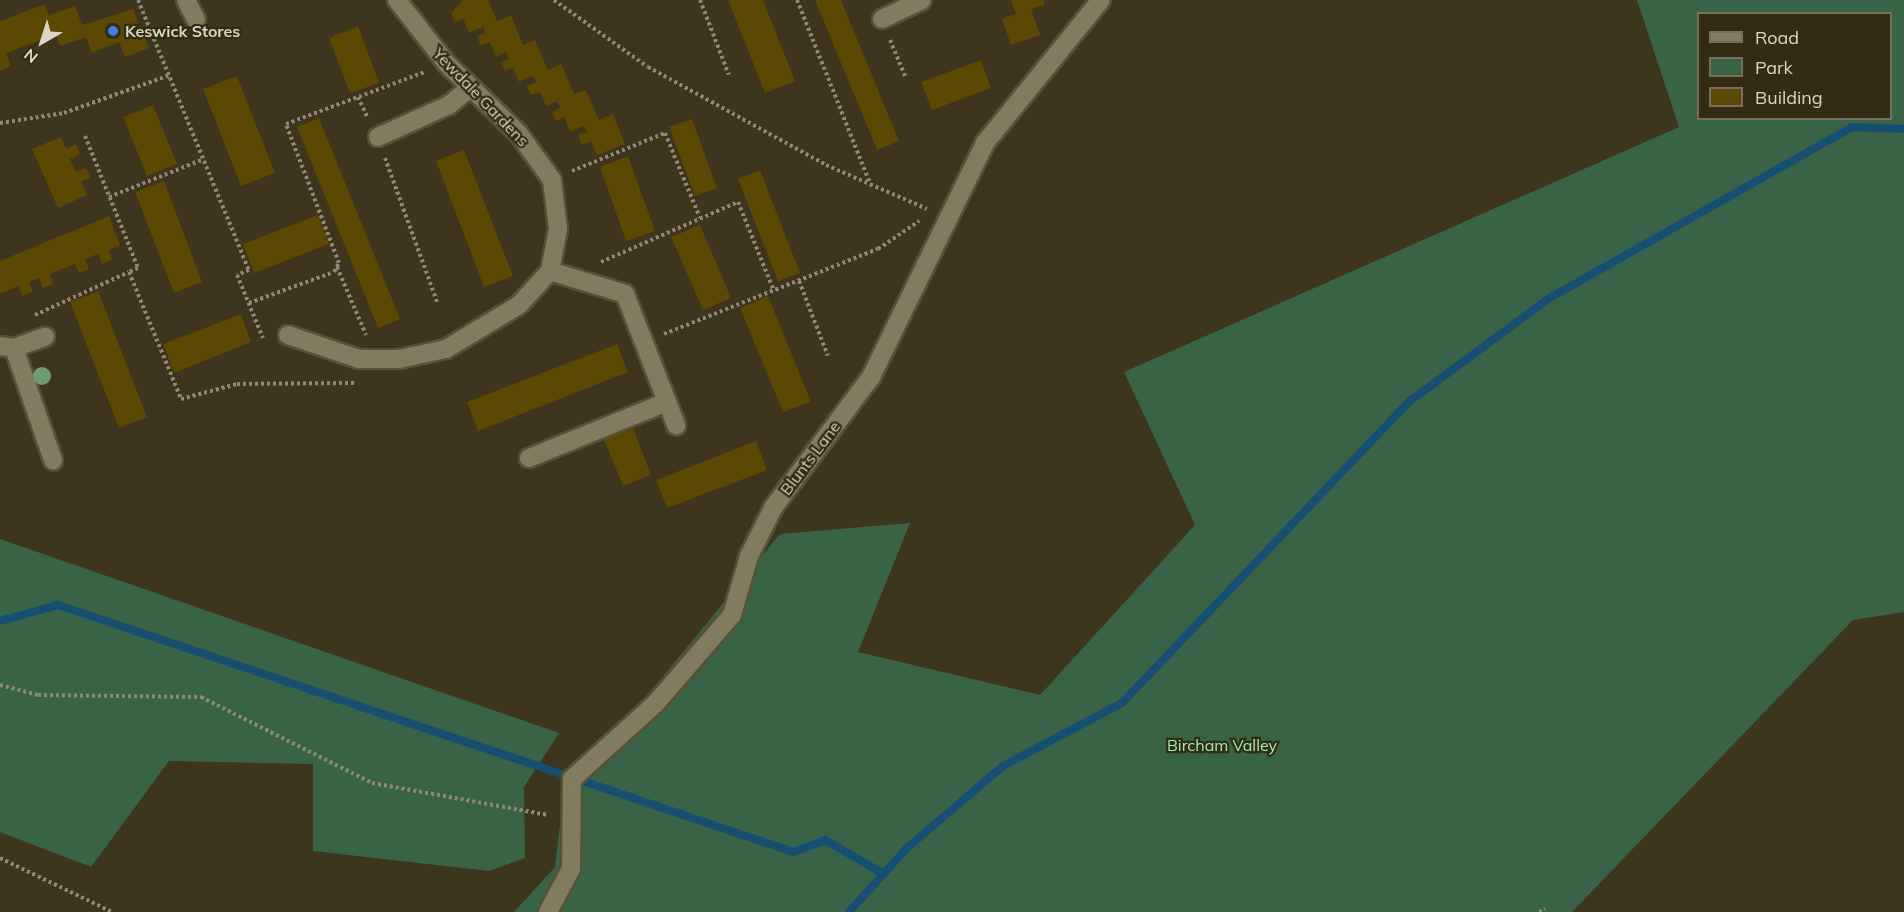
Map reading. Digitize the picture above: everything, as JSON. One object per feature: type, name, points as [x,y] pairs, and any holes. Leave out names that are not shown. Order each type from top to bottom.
[{"type":"street","points":[[186,0],[196,20]]},
{"type":"street","name":"Yewdale Gardens","points":[[397,0],[447,64],[519,134],[552,180],[558,229],[550,271]]},
{"type":"street","points":[[882,19],[922,0]]},
{"type":"street","name":"Blunts Lane","points":[[548,912],[571,869],[572,779],[656,704],[732,615],[749,556],[773,508],[871,377],[985,142],[1101,0]]},
{"type":"street","points":[[378,137],[449,105],[471,87]]},
{"type":"street","points":[[288,335],[359,359],[376,359],[446,348],[483,331],[519,305],[550,271],[573,274],[625,294],[676,425]]},
{"type":"street","points":[[45,337],[7,347],[53,460]]},
{"type":"street","points":[[529,458],[667,402]]},
{"type":"path","points":[[138,0],[249,270],[237,275],[265,344]]},
{"type":"path","points":[[554,0],[648,67],[870,184],[933,212],[878,249],[644,342]]},
{"type":"path","points":[[700,0],[729,75]]},
{"type":"path","points":[[797,0],[870,184]]},
{"type":"path","points":[[129,272],[181,399],[237,384],[380,383],[376,359],[337,267],[286,124],[447,64]]},
{"type":"path","points":[[0,123],[64,113],[170,75]]},
{"type":"path","points":[[358,98],[378,137],[437,302]]},
{"type":"path","points":[[552,180],[665,133],[700,218]]},
{"type":"path","points":[[34,312],[138,268],[85,136]]},
{"type":"path","points":[[109,197],[204,159]]},
{"type":"path","points":[[573,274],[738,202],[774,291]]},
{"type":"path","points":[[249,303],[334,272],[337,267]]},
{"type":"path","points":[[799,281],[828,356]]},
{"type":"path","points":[[0,685],[38,695],[201,697],[372,783],[570,819]]},
{"type":"path","points":[[0,858],[112,912]]},
{"type":"path","points":[[1539,912],[1545,909]]},
{"type":"green space","name":"Bircham Valley","points":[[1637,0],[1904,0],[1904,612],[1853,620],[1572,912],[514,912],[555,867],[563,798],[780,534],[910,523],[858,652],[1040,695],[1195,525],[1124,372],[1679,127]]},
{"type":"green space","points":[[0,539],[559,733],[524,787],[525,858],[489,871],[313,851],[313,764],[169,761],[91,867],[0,832]]},
{"type":"building","points":[[463,0],[488,0],[497,21],[511,15],[523,45],[535,40],[548,70],[561,64],[574,94],[586,90],[599,120],[613,114],[625,144],[597,155],[591,141],[582,145],[578,135],[587,132],[584,126],[570,132],[564,117],[556,121],[552,112],[560,108],[557,101],[546,106],[540,92],[531,95],[527,86],[536,82],[533,76],[519,82],[513,68],[505,71],[501,63],[509,59],[506,52],[496,57],[490,42],[481,46],[477,36],[486,33],[483,27],[469,33],[463,18],[455,22],[451,13]]},
{"type":"building","points":[[728,0],[763,0],[795,81],[765,93]]},
{"type":"building","points":[[815,0],[841,0],[899,141],[877,150]]},
{"type":"building","points":[[1011,0],[1044,0],[1045,5],[1031,9],[1040,35],[1011,45],[1002,19],[1016,14]]},
{"type":"building","points":[[45,4],[49,15],[75,6],[82,25],[133,9],[149,48],[125,57],[119,42],[92,53],[86,37],[60,46],[56,35],[6,53],[11,66],[0,71],[0,21]]},
{"type":"building","points":[[358,26],[379,83],[350,93],[329,38]]},
{"type":"building","points":[[981,60],[991,88],[932,110],[921,82]]},
{"type":"building","points":[[237,76],[275,173],[241,186],[203,89]]},
{"type":"building","points":[[153,105],[177,164],[147,176],[123,117]]},
{"type":"building","points":[[319,118],[400,319],[378,328],[297,127]]},
{"type":"building","points":[[692,119],[717,188],[695,196],[669,127]]},
{"type":"building","points":[[61,137],[66,149],[76,144],[80,154],[70,159],[76,172],[86,168],[91,178],[81,182],[87,195],[58,208],[32,149]]},
{"type":"building","points":[[464,150],[513,276],[484,287],[436,161]]},
{"type":"building","points":[[628,156],[655,231],[626,241],[600,167]]},
{"type":"building","points":[[760,170],[800,273],[778,281],[738,179]]},
{"type":"building","points":[[164,181],[202,282],[174,293],[135,192]]},
{"type":"building","points":[[318,215],[329,244],[254,273],[243,244]]},
{"type":"building","points":[[109,216],[120,245],[109,250],[112,260],[102,264],[98,254],[85,259],[89,269],[79,273],[75,264],[50,274],[53,284],[43,288],[39,278],[29,282],[33,292],[22,296],[19,286],[0,294],[0,261]]},
{"type":"building","points":[[700,225],[731,298],[703,310],[671,237]]},
{"type":"building","points":[[98,291],[147,417],[119,428],[70,302]]},
{"type":"building","points":[[768,296],[811,402],[783,412],[740,308]]},
{"type":"building","points":[[241,314],[251,342],[174,373],[163,344]]},
{"type":"building","points":[[617,344],[628,372],[478,431],[467,402]]},
{"type":"building","points":[[632,425],[651,475],[623,486],[603,437]]},
{"type":"building","points":[[756,441],[767,470],[667,508],[656,480]]},
{"type":"waterway","points":[[849,912],[907,848],[1003,766],[1122,703],[1410,401],[1548,299],[1852,127],[1904,129]]},
{"type":"waterway","points":[[0,621],[58,605],[794,852],[825,840],[884,874]]},
{"type":"place","name":"Keswick Stores","points":[[113,31]]}]
